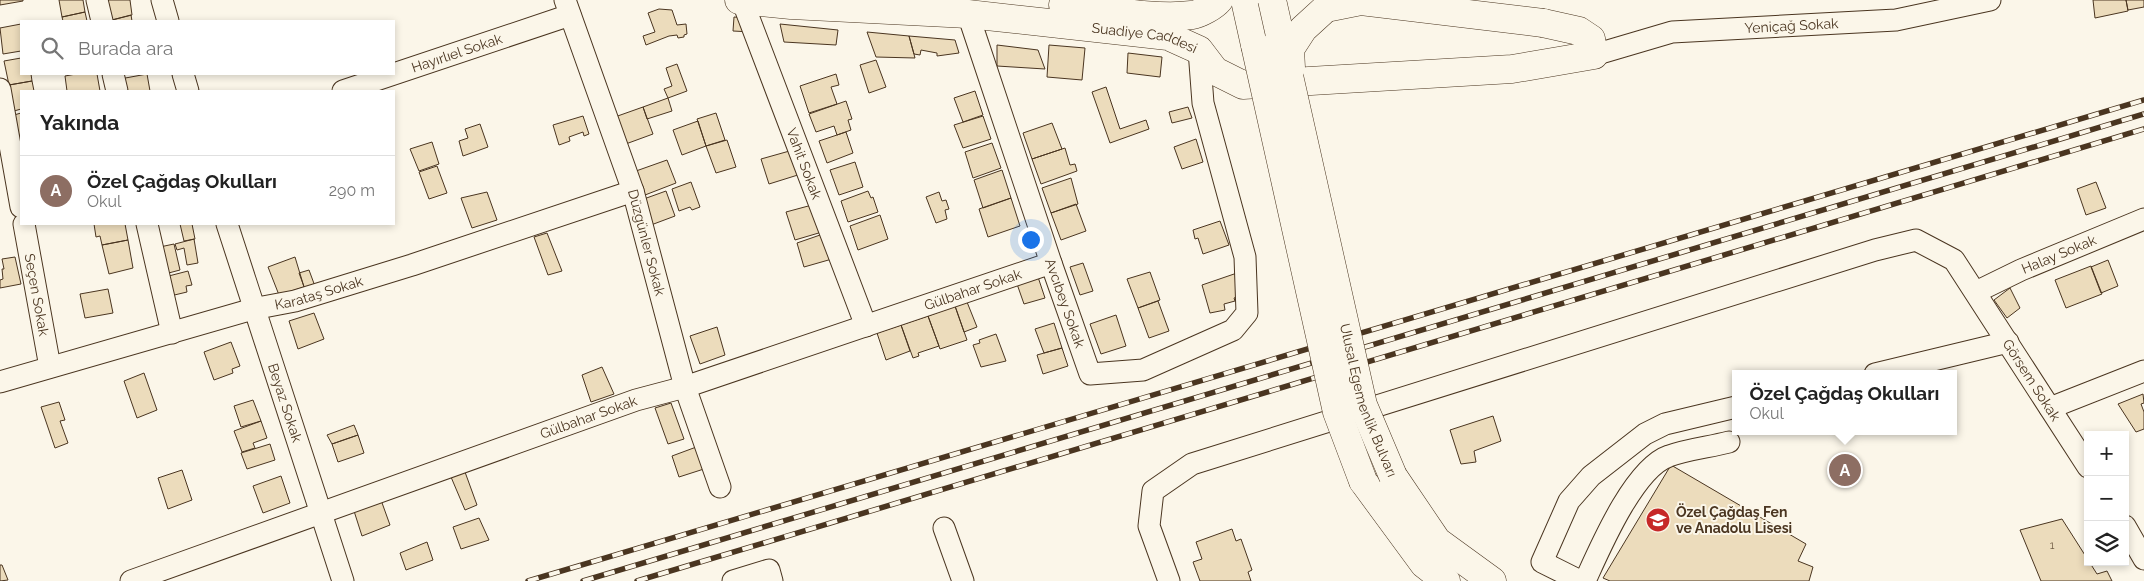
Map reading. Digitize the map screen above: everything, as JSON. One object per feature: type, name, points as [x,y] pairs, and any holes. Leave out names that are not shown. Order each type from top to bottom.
[{"type":"main road","name":"Suadiye Caddesi","points":[[740,0],[968,14],[1168,36],[1199,50],[1215,71],[1243,85],[1512,69],[1594,55]]},
{"type":"main road","points":[[1012,0],[1164,15],[1194,15],[1216,4],[1219,0]]},
{"type":"main road","points":[[1245,0],[1337,412],[1363,481],[1424,564],[1446,581]]},
{"type":"main road","points":[[1272,0],[1291,87]]},
{"type":"main road","points":[[1291,87],[1290,49],[1303,29],[1326,8],[1362,1],[1543,23],[1579,31],[1591,39],[1594,55]]},
{"type":"main road","name":"Ulusal Egemenlik Bulvarı","points":[[1291,87],[1363,405],[1393,476],[1437,541],[1492,581]]},
{"type":"street","points":[[97,0],[102,20]]},
{"type":"street","points":[[162,0],[168,20]]},
{"type":"street","name":"Vahit Sokak","points":[[740,0],[866,326]]},
{"type":"street","name":"Yeniçağ Sokak","points":[[1594,55],[1672,32],[1896,20],[1990,0]]},
{"type":"street","name":"Hayırlıel Sokak","points":[[395,72],[567,7]]},
{"type":"street","name":"Düzgünler Sokak","points":[[567,7],[633,191],[685,387],[720,488]]},
{"type":"street","name":"Avcıbey Sokak","points":[[968,14],[1050,263],[1090,374],[1143,370],[1233,330],[1247,313],[1245,257],[1203,103],[1199,50]]},
{"type":"street","points":[[113,75],[117,90]]},
{"type":"street","points":[[183,75],[188,90]]},
{"type":"street","name":"Hayırlıel Sokak","points":[[346,90],[386,75]]},
{"type":"street","points":[[0,89],[20,202]]},
{"type":"street","name":"Karataş Sokak","points":[[0,382],[253,309],[296,300],[403,268],[633,191]]},
{"type":"street","name":"Halay Sokak","points":[[1976,292],[2022,270],[2144,219]]},
{"type":"street","name":"Seçen Sokak","points":[[24,225],[50,367]]},
{"type":"street","points":[[147,225],[172,333]]},
{"type":"street","name":"Beyaz Sokak","points":[[227,225],[253,309],[343,581]]},
{"type":"street","name":"Görsem Sokak","points":[[1169,581],[1149,526],[1152,491],[1192,464],[1874,250],[1916,240],[1954,260],[2084,461]]},
{"type":"street","name":"Gülbahar Sokak","points":[[131,581],[636,400],[685,387],[1050,263]]},
{"type":"street","points":[[1892,370],[2008,342]]},
{"type":"street","points":[[2050,408],[2144,371]]},
{"type":"street","points":[[1580,581],[1542,562],[1568,501],[1591,476],[1646,434],[1665,424],[1732,408]]},
{"type":"street","points":[[1585,581],[1620,506],[1651,468],[1668,456],[1729,442]]},
{"type":"street","points":[[2133,527],[2144,559]]},
{"type":"street","points":[[944,528],[963,581]]},
{"type":"street","points":[[733,581],[770,575]]},
{"type":"building","points":[[0,0],[23,0],[23,1],[0,5]]},
{"type":"building","points":[[59,0],[83,0],[85,12],[62,17]]},
{"type":"building","points":[[104,0],[130,0],[132,15],[108,20]]},
{"type":"building","points":[[2093,0],[2126,0],[2128,11],[2095,18]]},
{"type":"building","points":[[2126,0],[2144,0],[2144,7],[2128,10]]},
{"type":"building","points":[[659,9],[672,10],[677,25],[686,24],[687,34],[684,37],[678,38],[677,35],[669,36],[646,45],[643,36],[655,32],[648,13]]},
{"type":"building","points":[[85,12],[87,20],[63,20],[62,17]]},
{"type":"building","points":[[131,15],[132,20],[112,20]]},
{"type":"building","points":[[734,17],[748,18],[752,32],[733,31]]},
{"type":"building","points":[[20,24],[20,51],[3,54],[0,28]]},
{"type":"building","points":[[780,24],[838,30],[836,45],[784,42]]},
{"type":"building","points":[[867,32],[909,36],[915,58],[876,57]]},
{"type":"building","points":[[909,36],[955,40],[959,53],[937,56],[937,53],[921,50],[920,55],[914,54]]},
{"type":"building","points":[[997,45],[1038,50],[1045,69],[997,66]]},
{"type":"building","points":[[1049,45],[1085,48],[1082,80],[1047,77]]},
{"type":"building","points":[[1128,53],[1162,57],[1160,77],[1127,73]]},
{"type":"building","points":[[20,58],[20,75],[31,75],[32,81],[9,85],[4,61]]},
{"type":"building","points":[[876,60],[886,87],[869,93],[860,65]]},
{"type":"building","points":[[677,64],[687,91],[668,98],[664,89],[672,86],[666,68]]},
{"type":"building","points":[[836,74],[839,85],[831,87],[837,104],[809,113],[800,86]]},
{"type":"building","points":[[97,75],[100,90],[67,90],[65,76]]},
{"type":"building","points":[[147,75],[150,90],[123,90],[120,79]]},
{"type":"building","points":[[32,81],[34,90],[20,90],[20,109],[14,111],[9,85]]},
{"type":"building","points":[[1106,87],[1120,129],[1146,120],[1149,129],[1110,143],[1092,92]]},
{"type":"building","points":[[975,91],[983,115],[963,122],[954,98]]},
{"type":"building","points":[[668,98],[672,111],[647,119],[643,107]]},
{"type":"building","points":[[846,101],[852,119],[848,120],[851,130],[837,135],[834,126],[816,132],[809,114]]},
{"type":"building","points":[[643,107],[653,134],[623,145],[612,118]]},
{"type":"building","points":[[1188,107],[1192,118],[1172,123],[1169,112]]},
{"type":"building","points":[[20,113],[20,139],[14,115]]},
{"type":"building","points":[[716,113],[725,140],[706,146],[697,119]]},
{"type":"building","points":[[583,116],[589,134],[584,136],[583,132],[569,137],[570,141],[559,145],[553,125]]},
{"type":"building","points":[[983,116],[991,139],[963,148],[954,125]]},
{"type":"building","points":[[698,121],[706,146],[682,155],[673,130]]},
{"type":"building","points":[[1052,123],[1062,149],[1032,159],[1023,133]]},
{"type":"building","points":[[480,124],[488,147],[463,156],[459,141],[468,138],[465,129]]},
{"type":"building","points":[[846,132],[853,153],[827,163],[819,141]]},
{"type":"building","points":[[1196,139],[1203,162],[1182,169],[1174,147]]},
{"type":"building","points":[[727,140],[736,167],[716,173],[706,146]]},
{"type":"building","points":[[432,142],[439,164],[419,171],[410,149]]},
{"type":"building","points":[[992,143],[1001,168],[973,178],[965,152]]},
{"type":"building","points":[[1065,148],[1070,165],[1075,164],[1077,171],[1041,184],[1032,159]]},
{"type":"building","points":[[793,150],[801,174],[769,184],[761,159]]},
{"type":"building","points":[[667,160],[676,183],[645,195],[636,171]]},
{"type":"building","points":[[855,162],[863,187],[839,195],[830,170]]},
{"type":"building","points":[[437,166],[447,193],[429,199],[419,172]]},
{"type":"building","points":[[1002,170],[1011,198],[983,208],[974,180]]},
{"type":"building","points":[[1071,178],[1078,204],[1051,213],[1042,188]]},
{"type":"building","points":[[691,182],[700,207],[692,210],[690,207],[679,211],[672,189]]},
{"type":"building","points":[[2096,182],[2106,208],[2086,215],[2077,189]]},
{"type":"building","points":[[666,191],[675,216],[651,225],[641,200]]},
{"type":"building","points":[[868,191],[871,198],[873,197],[878,212],[848,222],[841,201]]},
{"type":"building","points":[[487,192],[497,220],[472,228],[461,198]]},
{"type":"building","points":[[939,192],[942,201],[946,200],[949,209],[945,210],[947,219],[936,223],[926,197]]},
{"type":"building","points":[[1011,198],[1020,226],[988,237],[979,209]]},
{"type":"building","points":[[1076,204],[1086,231],[1061,240],[1051,213]]},
{"type":"building","points":[[812,205],[822,232],[795,240],[786,212]]},
{"type":"building","points":[[880,215],[888,239],[858,250],[850,226]]},
{"type":"building","points":[[1220,221],[1229,245],[1203,254],[1198,238],[1195,239],[1193,230]]},
{"type":"building","points":[[94,225],[125,225],[128,240],[102,245],[100,236],[96,237]]},
{"type":"building","points":[[180,225],[192,225],[195,239],[184,241]]},
{"type":"building","points":[[547,233],[562,271],[548,275],[534,237]]},
{"type":"building","points":[[823,234],[832,259],[804,267],[797,243]]},
{"type":"building","points":[[194,239],[198,263],[187,265],[184,248],[177,250],[175,244]]},
{"type":"building","points":[[128,240],[133,268],[109,274],[102,245]]},
{"type":"building","points":[[174,244],[180,270],[161,275],[155,248]]},
{"type":"building","points":[[15,257],[21,284],[0,288],[0,280],[3,279],[2,269],[4,269],[2,259]]},
{"type":"building","points":[[295,257],[304,287],[279,295],[268,267]]},
{"type":"building","points":[[2108,260],[2118,286],[2101,293],[2091,267]]},
{"type":"building","points":[[1083,263],[1093,291],[1080,295],[1070,267]]},
{"type":"building","points":[[2091,266],[2102,294],[2066,308],[2055,280]]},
{"type":"building","points":[[309,270],[316,289],[306,292],[299,273]]},
{"type":"building","points":[[188,271],[192,285],[186,286],[187,292],[166,297],[161,278]]},
{"type":"building","points":[[1150,272],[1160,300],[1138,308],[1127,279]]},
{"type":"building","points":[[1237,273],[1244,294],[1234,298],[1235,301],[1224,304],[1225,310],[1210,313],[1202,285]]},
{"type":"building","points":[[1038,277],[1045,298],[1024,304],[1017,284]]},
{"type":"building","points":[[2010,288],[2020,308],[2007,318],[1994,300]]},
{"type":"building","points":[[108,289],[113,313],[85,318],[80,294]]},
{"type":"building","points":[[1158,301],[1169,331],[1149,338],[1138,308]]},
{"type":"building","points":[[967,302],[977,327],[964,332],[955,306]]},
{"type":"building","points":[[955,306],[967,340],[940,349],[928,316]]},
{"type":"building","points":[[314,313],[324,339],[298,349],[289,321]]},
{"type":"building","points":[[1116,315],[1126,346],[1101,354],[1090,324]]},
{"type":"building","points":[[928,316],[939,346],[918,353],[919,356],[913,358],[901,325]]},
{"type":"building","points":[[1054,323],[1062,348],[1044,353],[1035,329]]},
{"type":"building","points":[[901,325],[910,351],[886,360],[877,333]]},
{"type":"building","points":[[717,327],[725,355],[700,364],[690,336]]},
{"type":"building","points":[[996,334],[1006,361],[981,367],[973,345],[980,343],[979,340]]},
{"type":"building","points":[[231,342],[240,366],[232,369],[233,373],[214,380],[204,352]]},
{"type":"building","points":[[1062,348],[1068,366],[1043,374],[1037,355]]},
{"type":"building","points":[[602,367],[614,394],[591,402],[582,375]]},
{"type":"building","points":[[144,373],[157,410],[137,418],[124,381]]},
{"type":"building","points":[[2143,394],[2144,403],[2141,404],[2144,412],[2144,429],[2136,432],[2118,404]]},
{"type":"building","points":[[253,400],[261,421],[241,427],[234,406]]},
{"type":"building","points":[[59,402],[65,420],[60,421],[68,443],[55,448],[41,407]]},
{"type":"building","points":[[671,403],[684,439],[668,444],[655,408]]},
{"type":"building","points":[[1493,416],[1501,441],[1474,451],[1476,462],[1461,464],[1450,430]]},
{"type":"building","points":[[261,421],[267,438],[253,443],[255,448],[242,452],[234,431]]},
{"type":"building","points":[[354,425],[358,435],[332,444],[327,435]]},
{"type":"building","points":[[358,435],[364,453],[338,462],[332,444]]},
{"type":"building","points":[[270,444],[275,460],[247,469],[241,453]]},
{"type":"building","points":[[699,446],[707,468],[679,477],[672,456]]},
{"type":"building","points":[[1671,465],[1806,544],[1798,561],[1813,567],[1809,581],[1610,581],[1603,578]]},
{"type":"building","points":[[182,470],[192,500],[168,509],[158,478]]},
{"type":"building","points":[[465,472],[477,505],[465,510],[451,477]]},
{"type":"building","points":[[281,476],[290,503],[263,513],[253,486]]},
{"type":"building","points":[[381,500],[390,525],[362,536],[354,511]]},
{"type":"building","points":[[479,518],[489,540],[461,549],[453,527]]},
{"type":"building","points":[[2062,519],[2084,554],[2084,566],[2092,566],[2097,574],[2107,571],[2112,581],[2041,581],[2020,530]]},
{"type":"building","points":[[1232,529],[1236,541],[1241,539],[1252,570],[1248,572],[1251,581],[1200,581],[1193,562],[1202,559],[1196,542]]},
{"type":"building","points":[[427,542],[433,560],[406,570],[400,553]]},
{"type":"building","points":[[0,565],[2,565],[8,580],[0,581]]},
{"type":"railway","points":[[528,581],[2144,100]]},
{"type":"railway","points":[[583,581],[2144,114]]},
{"type":"railway","points":[[637,581],[2144,129]]},
{"type":"place","name":"Özel Çağdaş Okulları","points":[[1845,470]]},
{"type":"place","name":"Özel Çağdaş Fen ve Anadolu Lisesi","points":[[1658,520]]}]
